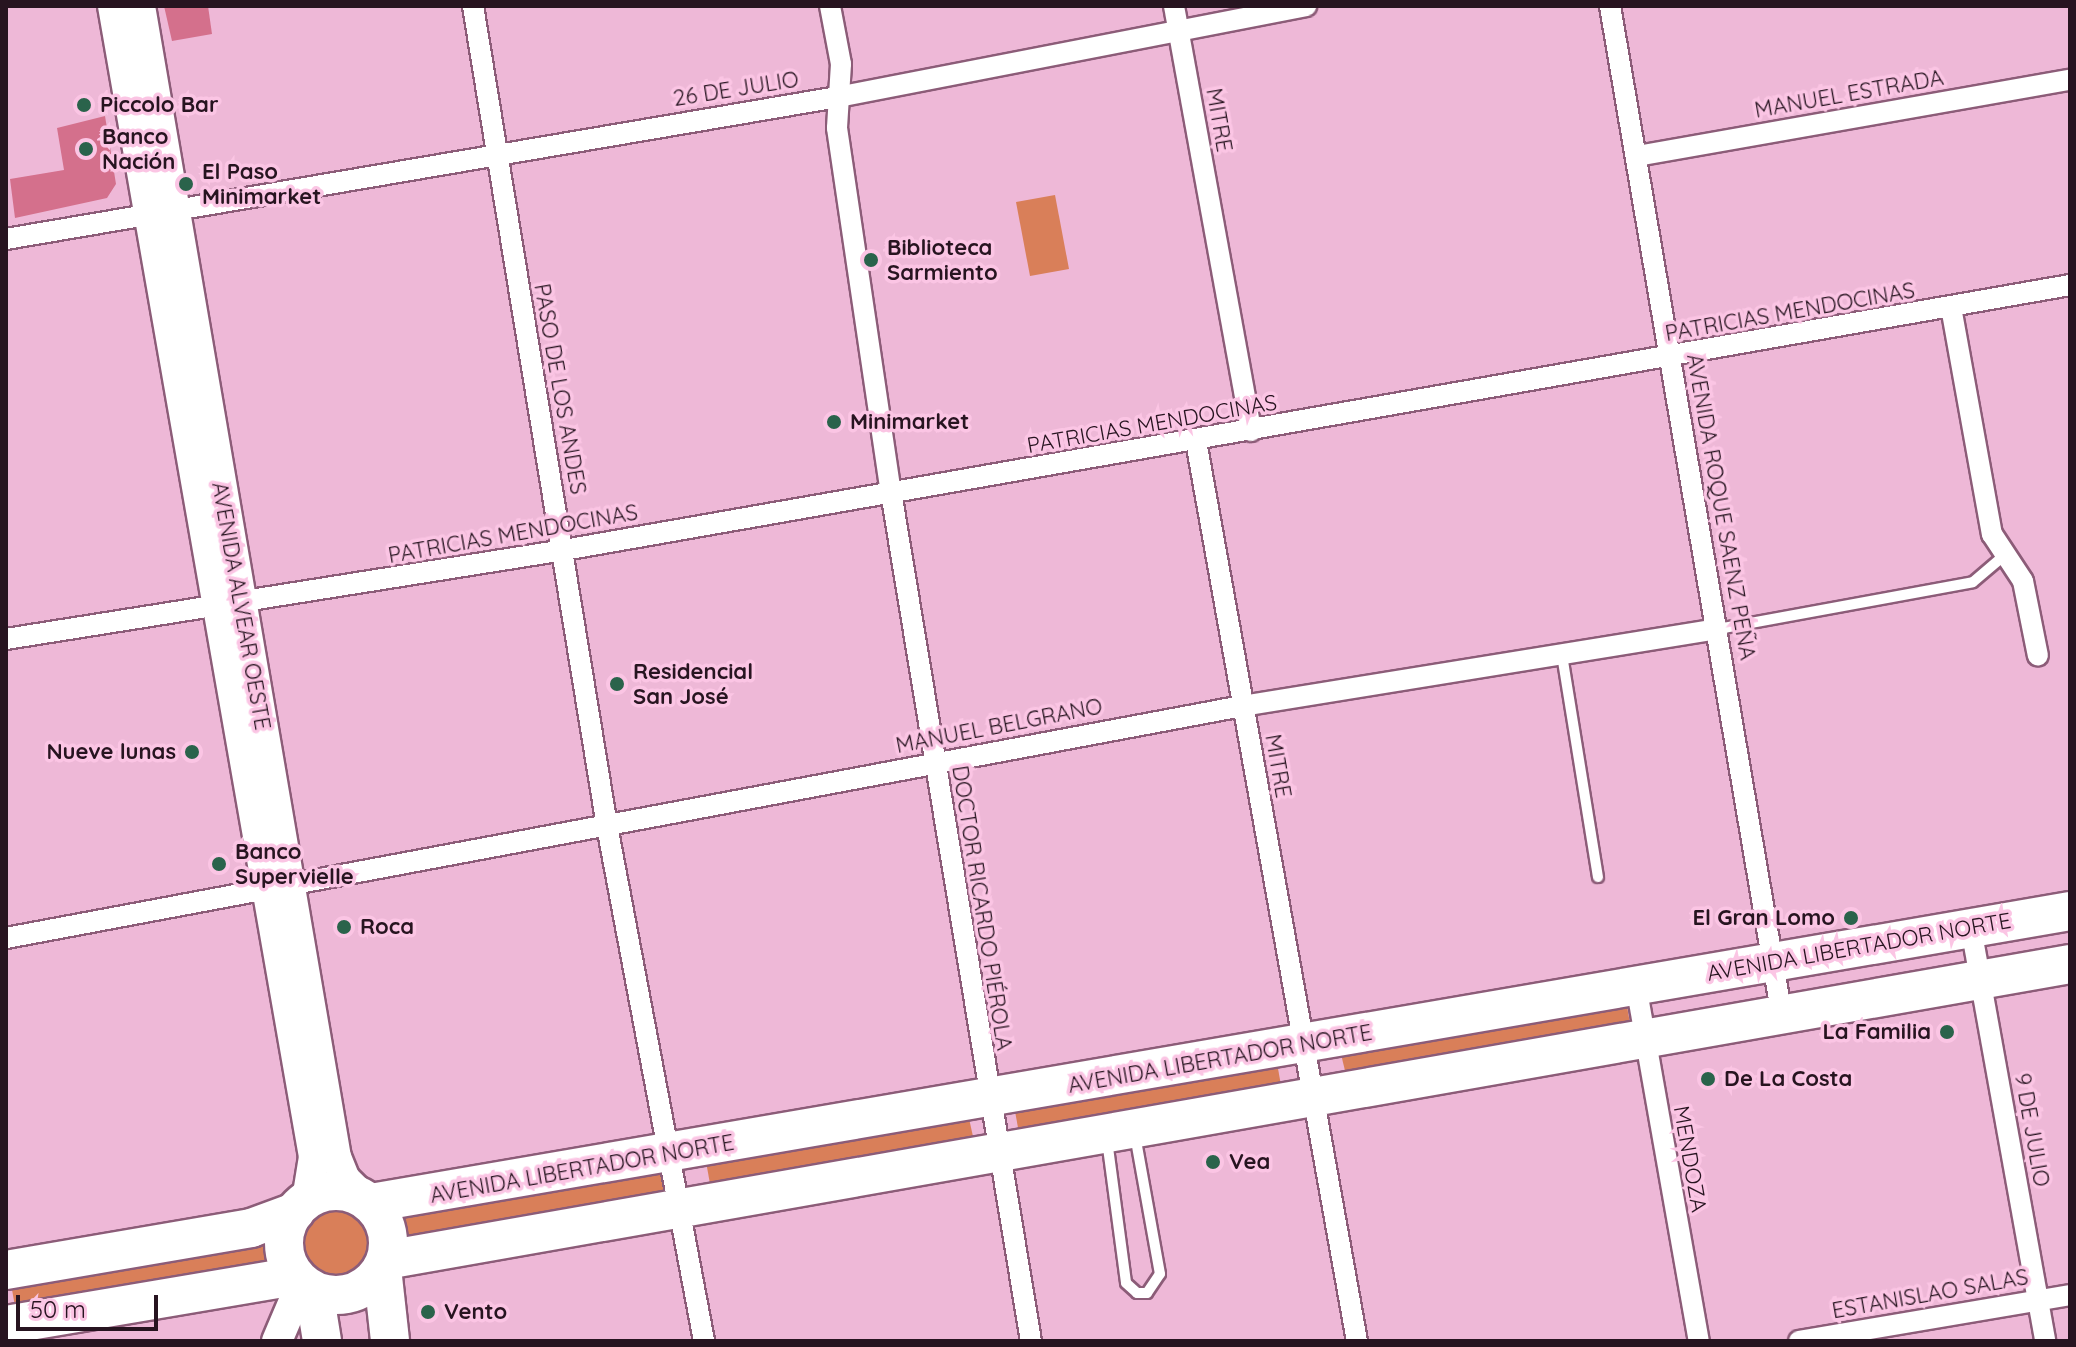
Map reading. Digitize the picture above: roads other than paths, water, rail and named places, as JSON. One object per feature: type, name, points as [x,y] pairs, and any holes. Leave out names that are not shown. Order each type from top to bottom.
[{"type":"highway","name":"AVENIDA LIBERTADOR NORTE","points":[[367,1200],[988,1099],[2070,911]]},
{"type":"highway","points":[[6,1325],[304,1283],[328,1295],[357,1291],[384,1264],[679,1206],[1311,1100],[2070,964]]},
{"type":"highway","points":[[6,1270],[251,1228],[301,1206],[323,1192],[367,1200],[385,1225],[384,1264],[390,1341]]},
{"type":"highway","points":[[301,1206],[284,1244],[304,1283],[322,1341]]},
{"type":"main road","name":"AVENIDA ALVEAR OESTE","points":[[113,6],[161,213],[279,888],[336,1157],[345,1179],[367,1200]]},
{"type":"main road","name":"AVENIDA ALVEAR OESTE","points":[[140,6],[161,213]]},
{"type":"main road","name":"AVENIDA ALVEAR OESTE","points":[[279,888],[314,1157],[301,1206]]},
{"type":"main road","points":[[277,1341],[304,1283]]},
{"type":"street","name":"PASO DE LOS ANDES","points":[[473,6],[494,152],[564,550],[607,826],[704,1341]]},
{"type":"street","name":"DOCTOR RICARDO PIÉROLA","points":[[830,6],[841,64],[837,128],[891,492],[988,1099],[1031,1341]]},
{"type":"street","name":"MITRE","points":[[1174,6],[1251,431]]},
{"type":"street","name":"26 DE JULIO","points":[[6,239],[494,152],[838,97],[1306,6]]},
{"type":"street","name":"AVENIDA ROQUE SAENZ PEÑA","points":[[1610,6],[1782,1016]]},
{"type":"street","name":"MANUEL ESTRADA","points":[[1637,156],[2070,80]]},
{"type":"street","name":"PATRICIAS MENDOCINAS","points":[[6,639],[229,606],[564,550],[2070,285]]},
{"type":"street","points":[[1951,307],[1992,534],[2023,581],[2038,656]]},
{"type":"street","name":"MITRE","points":[[1196,441],[1311,1100],[1357,1341]]},
{"type":"street","name":"MANUEL BELGRANO","points":[[6,938],[1242,706],[1718,629]]},
{"type":"street","name":"9 DE JULIO","points":[[1971,928],[2045,1341]]},
{"type":"street","name":"MENDOZA","points":[[1636,985],[1699,1341]]},
{"type":"street","name":"ESTANISLAO SALAS","points":[[1799,1341],[2070,1295]]},
{"type":"lane","points":[[1718,629],[1973,582],[2006,554]]},
{"type":"lane","points":[[1562,655],[1598,877]]},
{"type":"lane","points":[[1120,1132],[1160,1274],[1147,1293],[1137,1293],[1126,1283],[1120,1132]]},
{"type":"place","name":"Piccolo Bar","points":[[84,105]]},
{"type":"place","name":"Banco Nación","points":[[86,149]]},
{"type":"place","name":"El Paso Minimarket","points":[[186,184]]},
{"type":"place","name":"Biblioteca Sarmiento","points":[[871,260]]},
{"type":"place","name":"Minimarket","points":[[834,422]]},
{"type":"place","name":"Residencial San José","points":[[617,684]]},
{"type":"place","name":"Nueve lunas","points":[[192,752]]},
{"type":"place","name":"Banco Supervielle","points":[[219,864]]},
{"type":"place","name":"El Gran Lomo","points":[[1851,918]]},
{"type":"place","name":"Roca","points":[[344,927]]},
{"type":"place","name":"La Familia","points":[[1947,1032]]},
{"type":"place","name":"De La Costa","points":[[1708,1079]]},
{"type":"place","name":"Vea","points":[[1213,1162]]},
{"type":"place","name":"Vento","points":[[428,1312]]}]
